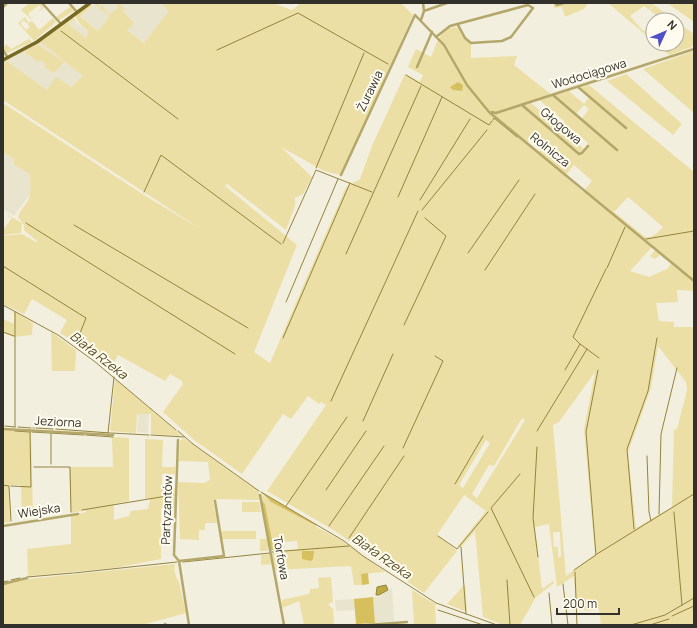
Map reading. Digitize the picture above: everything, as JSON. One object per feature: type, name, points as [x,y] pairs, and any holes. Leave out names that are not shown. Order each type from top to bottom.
[{"type":"main road","points":[[3,60],[33,45],[90,3]]},
{"type":"street","points":[[3,7],[7,3]]},
{"type":"street","points":[[42,3],[61,24]]},
{"type":"street","points":[[69,3],[77,12]]},
{"type":"street","points":[[420,20],[424,11],[423,3]]},
{"type":"street","points":[[424,11],[447,3]]},
{"type":"street","points":[[555,3],[557,5],[564,3]]},
{"type":"street","points":[[436,37],[447,28],[528,5],[533,8],[512,36],[502,42],[471,43],[465,38],[458,25]]},
{"type":"street","name":"Rolnicza","points":[[415,15],[448,50],[467,85],[489,112],[694,280]]},
{"type":"street","name":"Żurawia","points":[[341,175],[415,15]]},
{"type":"street","points":[[417,67],[432,32]]},
{"type":"street","name":"Wodociągowa","points":[[489,112],[496,114],[694,49]]},
{"type":"street","points":[[3,50],[8,58]]},
{"type":"street","points":[[578,87],[626,128]]},
{"type":"street","points":[[554,95],[617,150]]},
{"type":"street","name":"Głogowa","points":[[522,105],[579,154],[582,153],[588,146]]},
{"type":"street","name":"Jeziorna","points":[[3,428],[112,435]]},
{"type":"street","name":"Partyzantów","points":[[178,440],[174,555],[179,561],[189,625]]},
{"type":"street","name":"Torfowa","points":[[260,495],[284,625]]},
{"type":"street","points":[[179,561],[224,556],[215,501]]},
{"type":"street","name":"Wiejska","points":[[3,526],[78,514]]},
{"type":"street","points":[[3,584],[27,578]]},
{"type":"street","points":[[367,625],[407,622]]},
{"type":"shaded area","points":[[29,3],[40,3],[44,8],[37,13],[42,8],[39,5],[28,14],[31,18],[36,14],[31,19],[21,10]]},
{"type":"shaded area","points":[[93,3],[97,3],[100,7],[102,5],[109,15],[118,8],[117,3],[120,3],[125,9],[123,11],[134,23],[127,30],[144,43],[169,11],[161,3],[273,3],[292,10],[301,3],[401,3],[413,15],[341,175],[324,171],[281,147],[312,177],[303,194],[295,198],[295,206],[286,230],[227,184],[225,186],[297,245],[254,352],[270,363],[346,187],[360,179],[372,146],[405,74],[420,82],[423,75],[408,67],[416,49],[431,57],[437,42],[447,29],[458,28],[471,44],[471,58],[517,56],[514,65],[553,96],[569,91],[584,104],[590,96],[580,88],[589,85],[694,172],[694,291],[677,290],[678,302],[656,303],[659,321],[674,322],[674,327],[694,327],[694,625],[601,625],[599,609],[586,611],[582,607],[576,607],[574,576],[557,587],[549,524],[535,527],[542,589],[553,581],[554,583],[536,597],[520,625],[503,625],[483,617],[475,531],[461,547],[457,547],[486,511],[464,495],[437,535],[457,551],[424,593],[335,531],[267,491],[326,405],[321,402],[319,404],[308,396],[291,419],[283,414],[242,474],[194,440],[163,412],[183,384],[182,381],[170,374],[165,381],[118,355],[111,368],[87,349],[60,333],[67,320],[32,299],[24,314],[3,304],[3,236],[22,234],[36,242],[37,241],[24,230],[24,225],[18,217],[29,197],[30,174],[14,165],[14,159],[3,152],[3,103],[144,195],[202,230],[3,100],[3,61],[5,60],[47,90],[56,77],[71,87],[83,76],[40,42],[73,18],[78,23],[73,20],[68,24],[86,38],[89,32],[80,24],[75,16],[89,5],[92,6],[80,16],[98,31],[109,17]],"holes":[[[538,99],[564,121],[559,127],[530,102]],[[584,105],[589,109],[581,120],[575,115]],[[576,132],[588,143],[584,149],[572,138]],[[536,134],[546,143],[538,152],[527,143]],[[574,165],[592,181],[583,192],[565,176]],[[628,197],[663,227],[653,236],[645,237],[614,212]],[[652,247],[655,250],[650,256],[655,259],[660,255],[671,264],[667,269],[649,277],[630,271]],[[658,346],[686,382],[687,390],[677,429],[674,430],[672,507],[636,528],[628,452],[651,388]],[[595,372],[584,429],[595,554],[566,576],[553,425],[559,422]],[[522,418],[525,420],[477,498],[472,494],[489,465],[494,466]],[[486,440],[490,443],[463,488],[459,485]],[[553,532],[560,532],[561,557],[558,557],[558,547],[554,547]]]},
{"type":"shaded area","points":[[96,3],[165,3],[172,10],[144,43],[107,13],[109,17],[98,31],[80,15]]},
{"type":"shaded area","points":[[554,3],[588,3],[584,9],[565,17],[562,7],[554,8]]},
{"type":"shaded area","points":[[608,3],[654,4],[649,10],[644,6],[630,16],[643,31],[645,30],[645,34]]},
{"type":"shaded area","points":[[667,3],[694,3],[694,22],[685,16],[685,12],[680,12]]},
{"type":"shaded area","points":[[654,5],[663,12],[652,12],[650,10]]},
{"type":"shaded area","points":[[71,6],[74,11],[59,20],[56,17]]},
{"type":"shaded area","points":[[25,17],[28,22],[26,23],[24,20],[20,23],[26,30],[30,27],[27,23],[32,21],[39,30],[53,18],[56,22],[34,41],[18,23]]},
{"type":"shaded area","points":[[73,20],[89,32],[86,38],[68,24]]},
{"type":"shaded area","points":[[685,28],[694,34],[694,46],[685,49]]},
{"type":"shaded area","points":[[28,37],[32,42],[7,53],[3,49],[6,44],[11,49],[29,39]]},
{"type":"shaded area","points":[[40,42],[83,76],[79,81],[70,87],[47,90],[5,60]]},
{"type":"shaded area","points":[[37,44],[64,62],[54,73],[44,67],[46,64],[42,61],[38,62],[26,54],[26,51]]},
{"type":"shaded area","points":[[694,51],[694,113],[643,69]]},
{"type":"shaded area","points":[[665,52],[677,52],[669,55]]},
{"type":"shaded area","points":[[626,74],[682,124],[673,135],[607,81]]},
{"type":"shaded area","points":[[458,82],[463,85],[462,91],[453,90],[450,87]]},
{"type":"shaded area","points":[[3,152],[43,177],[14,216],[3,209]]},
{"type":"shaded area","points":[[3,212],[22,223],[21,233],[3,235],[3,230],[11,217],[8,217],[9,216]]},
{"type":"shaded area","points":[[14,311],[33,323],[32,335],[14,337],[3,333],[3,319],[14,324]]},
{"type":"shaded area","points":[[51,332],[76,350],[75,371],[52,371]]},
{"type":"shaded area","points":[[115,379],[181,435],[151,434],[151,414],[137,414],[136,433],[110,431]]},
{"type":"shaded area","points":[[138,414],[149,414],[148,433],[137,432]]},
{"type":"shaded area","points":[[3,430],[31,431],[33,517],[22,520],[21,485],[10,485],[10,522],[3,523]]},
{"type":"shaded area","points":[[112,437],[129,438],[129,501],[114,504],[114,520],[129,516],[131,511],[148,509],[150,499],[145,499],[145,439],[163,440],[162,467],[175,467],[175,474],[162,474],[162,487],[175,488],[175,508],[161,508],[161,559],[114,568],[28,576],[27,549],[71,544],[71,516],[86,512],[86,510],[71,513],[69,467],[113,467]]},
{"type":"shaded area","points":[[184,438],[258,491],[260,500],[218,499],[213,501],[217,523],[205,523],[205,530],[199,530],[199,540],[180,539],[178,482],[204,483],[210,480],[208,462],[179,461],[180,441]]},
{"type":"shaded area","points":[[261,492],[317,525],[316,526],[271,502]]},
{"type":"shaded area","points":[[261,494],[271,502],[344,542],[385,572],[361,574],[362,585],[354,585],[351,566],[275,570],[272,553],[274,551],[298,549],[297,541],[284,542],[284,549],[274,550]]},
{"type":"shaded area","points":[[262,500],[265,505],[274,550],[271,550]]},
{"type":"shaded area","points":[[242,502],[259,502],[261,512],[242,512]]},
{"type":"shaded area","points":[[256,531],[256,539],[222,539],[221,532]]},
{"type":"shaded area","points":[[260,539],[268,539],[268,551],[260,551]]},
{"type":"shaded area","points":[[302,551],[314,551],[313,559],[311,561],[302,559]]},
{"type":"shaded area","points":[[270,554],[271,564],[261,565],[261,555]]},
{"type":"shaded area","points":[[175,564],[174,567],[176,576],[179,582],[186,613],[142,625],[3,625],[3,585],[28,579]]},
{"type":"shaded area","points":[[368,573],[369,584],[362,585],[361,574]]},
{"type":"shaded area","points":[[331,577],[333,602],[328,604],[333,609],[334,625],[304,625],[299,601],[282,608],[282,600],[308,594],[310,593],[310,589],[319,588],[318,578]]},
{"type":"shaded area","points":[[465,584],[467,612],[447,604]]},
{"type":"shaded area","points":[[386,585],[388,590],[376,595],[377,587]]},
{"type":"shaded area","points":[[392,588],[394,621],[375,623],[373,597],[379,597]]},
{"type":"shaded area","points":[[412,590],[435,604],[436,625],[389,625],[414,624]]},
{"type":"shaded area","points":[[373,597],[375,623],[356,624],[354,599]]},
{"type":"shaded area","points":[[354,599],[355,610],[336,611],[335,600]]},
{"type":"waterway","points":[[217,50],[298,13],[388,64]]},
{"type":"waterway","points":[[61,31],[178,119]]},
{"type":"waterway","points":[[316,168],[364,53]]},
{"type":"waterway","points":[[406,75],[489,125],[492,121]]},
{"type":"waterway","points":[[346,254],[421,86]]},
{"type":"waterway","points":[[398,197],[442,97]]},
{"type":"waterway","points":[[493,120],[494,118],[517,137]]},
{"type":"waterway","points":[[420,200],[470,119]]},
{"type":"waterway","points":[[422,210],[487,130]]},
{"type":"waterway","points":[[144,192],[161,155],[281,244]]},
{"type":"waterway","points":[[283,243],[316,170],[372,192]]},
{"type":"waterway","points":[[286,302],[338,179]]},
{"type":"waterway","points":[[468,253],[519,180]]},
{"type":"waterway","points":[[283,338],[350,183]]},
{"type":"waterway","points":[[485,270],[535,194]]},
{"type":"waterway","points":[[331,401],[418,211]]},
{"type":"waterway","points":[[404,325],[446,236],[425,218]]},
{"type":"waterway","points":[[26,223],[235,354]]},
{"type":"waterway","points":[[74,225],[248,328]]},
{"type":"waterway","points":[[607,268],[625,227]]},
{"type":"waterway","points":[[646,239],[694,231]]},
{"type":"waterway","points":[[3,266],[86,318],[77,341]]},
{"type":"waterway","points":[[580,344],[573,337],[606,269]]},
{"type":"waterway","name":"Biała Rzeka","points":[[3,305],[58,335],[94,361],[176,430]]},
{"type":"waterway","points":[[15,312],[15,427]]},
{"type":"waterway","points":[[3,332],[14,336]]},
{"type":"waterway","points":[[634,529],[627,449],[648,391],[657,338]]},
{"type":"waterway","points":[[565,370],[580,344],[599,358]]},
{"type":"waterway","points":[[537,431],[587,349]]},
{"type":"waterway","points":[[363,421],[393,354]]},
{"type":"waterway","points":[[403,448],[443,361],[435,356]]},
{"type":"waterway","points":[[659,514],[661,434],[677,368]]},
{"type":"waterway","points":[[574,570],[596,555],[586,432],[598,370]]},
{"type":"waterway","points":[[108,433],[114,377]]},
{"type":"waterway","points":[[286,506],[347,417]]},
{"type":"waterway","points":[[5,426],[15,427]]},
{"type":"waterway","points":[[18,427],[31,428]]},
{"type":"waterway","points":[[36,428],[53,429]]},
{"type":"waterway","points":[[56,429],[110,433]]},
{"type":"waterway","points":[[15,431],[30,432]]},
{"type":"waterway","name":"Biała Rzeka","points":[[178,431],[193,444],[259,491]]},
{"type":"waterway","points":[[326,490],[366,431]]},
{"type":"waterway","points":[[11,486],[31,487],[30,432]]},
{"type":"waterway","points":[[32,432],[84,435]]},
{"type":"waterway","points":[[111,433],[149,435]]},
{"type":"waterway","points":[[51,434],[51,464]]},
{"type":"waterway","points":[[86,435],[113,437]]},
{"type":"waterway","points":[[151,435],[184,437]]},
{"type":"waterway","points":[[455,484],[483,436]]},
{"type":"waterway","points":[[329,526],[384,446]]},
{"type":"waterway","points":[[537,447],[533,518],[538,557]]},
{"type":"waterway","points":[[349,538],[404,456]]},
{"type":"waterway","points":[[647,456],[649,512],[651,521]]},
{"type":"waterway","points":[[34,467],[70,467],[71,512]]},
{"type":"waterway","points":[[520,474],[491,508],[534,597]]},
{"type":"waterway","points":[[3,485],[9,486],[11,521]]},
{"type":"waterway","name":"Biała Rzeka","points":[[261,492],[344,541],[363,556],[436,603],[497,625]]},
{"type":"waterway","points":[[597,554],[694,494]]},
{"type":"waterway","points":[[82,510],[173,495]]},
{"type":"waterway","points":[[438,536],[457,549],[488,512]]},
{"type":"waterway","points":[[674,512],[682,605]]},
{"type":"waterway","points":[[272,552],[349,546]]},
{"type":"waterway","points":[[461,547],[466,614]]},
{"type":"waterway","points":[[183,562],[270,553]]},
{"type":"waterway","points":[[74,573],[177,562]]},
{"type":"waterway","points":[[575,572],[577,625]]},
{"type":"waterway","points":[[27,577],[73,573]]},
{"type":"waterway","points":[[11,580],[20,578]]},
{"type":"waterway","points":[[507,580],[510,625]]},
{"type":"waterway","points":[[3,582],[8,581]]},
{"type":"waterway","points":[[563,584],[568,625]]},
{"type":"waterway","points":[[549,593],[552,625]]},
{"type":"waterway","name":"Biała Rzeka","points":[[631,625],[665,615],[694,598]]},
{"type":"waterway","points":[[672,616],[694,606]]},
{"type":"waterway","points":[[438,610],[483,625]]},
{"type":"waterway","points":[[650,625],[669,619]]}]
